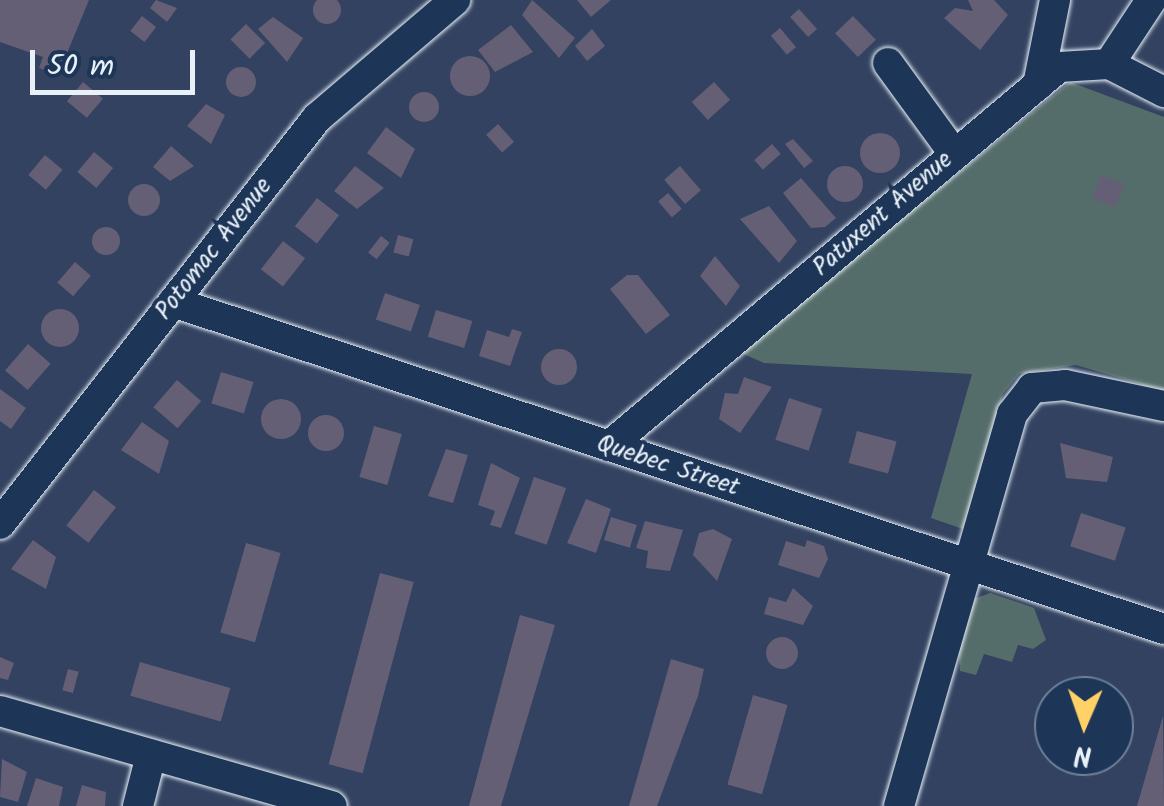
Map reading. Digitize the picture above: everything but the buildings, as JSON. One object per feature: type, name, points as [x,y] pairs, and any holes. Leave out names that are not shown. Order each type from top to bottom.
[{"type":"street","name":"Potomac Avenue","points":[[0,524],[326,107],[454,0]]},
{"type":"street","points":[[1038,85],[1055,0]]},
{"type":"street","points":[[1151,0],[1109,64],[1164,92]]},
{"type":"street","name":"Patuxent Avenue","points":[[610,446],[953,152],[1038,85],[1075,60],[1109,64]]},
{"type":"street","points":[[888,63],[953,152]]},
{"type":"street","name":"Quebec Street","points":[[173,302],[1164,630]]},
{"type":"street","points":[[899,806],[1012,414],[1032,388],[1164,406]]},
{"type":"street","points":[[0,711],[332,806]]},
{"type":"street","points":[[138,806],[151,755]]},
{"type":"green space","points":[[1070,82],[1164,117],[1164,391],[1076,365],[1019,374],[1003,394],[966,530],[931,518],[972,374],[764,363],[739,352]]},
{"type":"green space","points":[[990,593],[1034,608],[1046,640],[1033,649],[1018,645],[1012,662],[984,654],[976,675],[960,671],[957,625],[971,600]]}]
